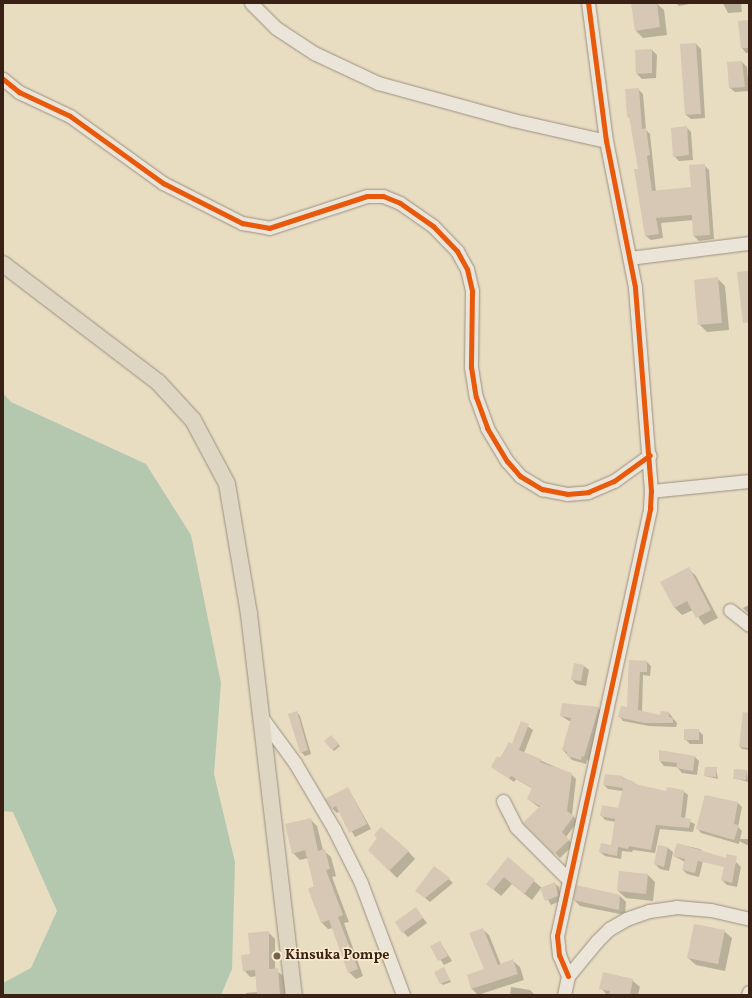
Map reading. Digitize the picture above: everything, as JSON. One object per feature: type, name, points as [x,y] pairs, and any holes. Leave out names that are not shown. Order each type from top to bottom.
[{"type":"main road","points":[[3,264],[158,382],[193,420],[207,442],[227,484],[236,524],[262,718],[294,995]]},
{"type":"street","points":[[251,3],[276,28],[314,53],[378,83],[513,120],[606,141]]},
{"type":"street","points":[[568,976],[559,955],[557,936],[650,508],[651,491],[650,454],[630,258],[606,141],[588,3]]},
{"type":"street","points":[[3,79],[19,92],[70,116],[163,182],[242,224],[269,228],[367,196],[383,196],[400,203],[433,226],[457,251],[467,269],[472,291],[472,367],[476,397],[487,428],[507,462],[520,476],[542,489],[567,494],[588,492],[614,481],[650,454]]},
{"type":"street","points":[[630,258],[749,243]]},
{"type":"street","points":[[651,491],[749,481]]},
{"type":"street","points":[[730,610],[749,625]]},
{"type":"street","points":[[262,718],[295,763],[337,836],[361,883],[403,995]]},
{"type":"street","points":[[503,801],[516,828],[569,880]]},
{"type":"street","points":[[564,995],[568,976],[609,929],[626,919],[643,913],[676,907],[696,908],[749,919]]},
{"type":"shaded area","points":[[3,393],[11,402],[146,464],[191,535],[221,683],[214,774],[235,862],[232,969],[221,995],[3,995],[3,983],[31,968],[57,911],[13,812],[3,811]]},
{"type":"building","points":[[631,3],[657,3],[660,27],[635,31]]},
{"type":"building","points":[[749,20],[749,48],[741,48],[738,21]]},
{"type":"building","points":[[696,43],[701,114],[685,115],[680,44]]},
{"type":"building","points":[[652,49],[652,73],[636,74],[635,50]]},
{"type":"building","points":[[742,61],[745,87],[729,88],[727,62]]},
{"type":"building","points":[[639,88],[642,129],[646,128],[650,155],[647,156],[652,191],[691,187],[689,165],[705,164],[710,235],[693,236],[692,215],[656,218],[659,234],[645,236],[634,169],[638,169],[629,116],[627,117],[625,89]]},
{"type":"building","points":[[687,126],[689,155],[673,157],[671,128]]},
{"type":"building","points":[[749,271],[749,322],[743,323],[737,272]]},
{"type":"building","points":[[718,277],[722,323],[698,325],[694,280]]},
{"type":"building","points":[[689,567],[711,610],[696,618],[687,601],[674,608],[660,582]]},
{"type":"building","points":[[629,660],[647,661],[647,672],[640,672],[638,710],[660,715],[661,711],[669,712],[669,717],[673,718],[673,723],[644,723],[618,717],[621,706],[627,707]]},
{"type":"building","points":[[574,663],[584,665],[581,681],[571,680]]},
{"type":"building","points":[[562,703],[599,707],[584,757],[582,756],[581,760],[567,756],[567,752],[562,750],[571,718],[560,716]]},
{"type":"building","points":[[297,711],[308,750],[300,753],[288,714]]},
{"type":"building","points":[[743,712],[749,713],[749,748],[739,747]]},
{"type":"building","points":[[521,721],[529,724],[519,750],[541,759],[540,762],[572,773],[567,811],[574,816],[562,832],[569,840],[554,854],[523,823],[540,806],[527,799],[532,788],[511,776],[509,779],[491,767],[497,756],[500,758],[509,742],[512,744]]},
{"type":"building","points":[[684,729],[699,729],[699,740],[684,740]]},
{"type":"building","points":[[331,735],[339,744],[332,750],[324,741]]},
{"type":"building","points":[[659,750],[695,756],[693,771],[676,768],[677,763],[659,761]]},
{"type":"building","points":[[705,767],[717,767],[716,777],[704,776]]},
{"type":"building","points":[[734,769],[747,770],[746,780],[733,779]]},
{"type":"building","points":[[605,774],[623,776],[622,778],[635,782],[635,784],[666,791],[667,787],[684,790],[681,817],[691,819],[689,828],[656,825],[651,850],[629,846],[628,849],[618,847],[617,856],[599,852],[601,843],[611,845],[615,819],[600,816],[602,805],[618,808],[623,788],[603,785]]},
{"type":"building","points":[[348,787],[367,824],[349,833],[336,806],[331,809],[325,799]]},
{"type":"building","points":[[705,795],[738,802],[734,824],[739,825],[734,840],[696,829]]},
{"type":"building","points":[[311,818],[318,851],[325,849],[330,869],[326,870],[343,915],[338,917],[358,969],[348,973],[329,920],[321,923],[308,889],[314,886],[305,850],[292,854],[285,824]]},
{"type":"building","points":[[381,827],[409,851],[389,871],[368,850],[377,838],[374,835]]},
{"type":"building","points":[[677,843],[726,858],[726,854],[737,856],[732,883],[721,880],[724,867],[698,861],[695,873],[682,870],[685,859],[673,856]]},
{"type":"building","points":[[658,845],[668,847],[664,867],[654,864]]},
{"type":"building","points":[[508,857],[535,880],[524,894],[504,877],[493,890],[486,884]]},
{"type":"building","points":[[434,866],[450,878],[425,898],[415,891]]},
{"type":"building","points":[[619,871],[648,874],[646,894],[617,891]]},
{"type":"building","points":[[555,882],[558,896],[545,901],[540,888]]},
{"type":"building","points":[[576,885],[620,895],[619,910],[573,900]]},
{"type":"building","points":[[416,907],[423,918],[402,933],[395,922]]},
{"type":"building","points":[[694,924],[725,930],[718,964],[687,958]]},
{"type":"building","points":[[483,928],[498,965],[513,959],[518,974],[471,989],[467,975],[484,969],[469,933]]},
{"type":"building","points":[[269,931],[269,969],[278,968],[280,995],[257,995],[255,970],[243,971],[241,955],[250,954],[248,933]]},
{"type":"building","points":[[440,941],[448,956],[438,961],[430,946]]},
{"type":"building","points":[[444,967],[450,980],[440,984],[434,972]]},
{"type":"building","points":[[603,972],[633,979],[630,995],[609,995],[610,991],[599,989]]},
{"type":"cycle path","points":[[568,976],[559,955],[557,936],[650,508],[651,491],[635,287],[606,141],[588,3]]},
{"type":"cycle path","points":[[3,79],[19,92],[70,116],[163,183],[242,223],[269,228],[367,196],[383,196],[400,203],[433,226],[457,251],[467,269],[472,291],[471,367],[476,397],[487,428],[507,461],[520,476],[542,489],[567,494],[588,492],[614,481],[650,455]]},
{"type":"place","name":"Kinsuka Pompe","points":[[277,956]]}]
